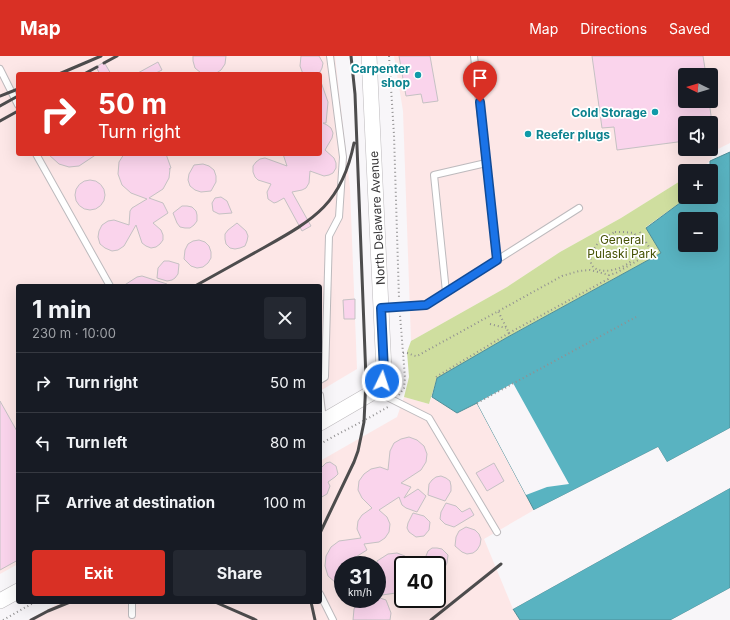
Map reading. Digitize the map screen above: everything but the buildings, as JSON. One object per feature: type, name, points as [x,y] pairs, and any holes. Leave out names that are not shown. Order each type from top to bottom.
[{"type":"street","name":"North Delaware Avenue","points":[[369,56],[384,371],[378,386]]},
{"type":"street","points":[[322,422],[378,386]]},
{"type":"street","points":[[0,601],[16,592]]},
{"type":"lane","points":[[322,379],[325,377],[329,236],[339,217],[343,157],[330,56]]},
{"type":"lane","points":[[474,56],[497,260]]},
{"type":"lane","points":[[0,69],[16,101]]},
{"type":"lane","points":[[37,156],[109,284]]},
{"type":"lane","points":[[446,292],[434,174],[486,162]]},
{"type":"lane","points":[[381,308],[426,305],[579,208]]},
{"type":"lane","points":[[378,386],[430,418],[497,532]]},
{"type":"lane","points":[[322,598],[333,620]]},
{"type":"lane","points":[[132,604],[132,615]]},
{"type":"path","points":[[389,56],[394,135],[398,284]]},
{"type":"path","points":[[615,232],[623,232],[634,233],[638,238],[639,248],[636,256],[630,263],[622,268],[605,271],[594,268],[591,262],[591,256],[594,248],[606,236],[615,232]]},
{"type":"path","points":[[403,352],[417,356],[569,273],[590,270],[609,275],[616,273],[652,252],[640,232]]},
{"type":"path","points":[[638,238],[643,236]]},
{"type":"path","points":[[436,377],[509,333],[608,278],[609,275]]},
{"type":"path","points":[[498,311],[509,333]]},
{"type":"path","points":[[477,403],[636,317]]},
{"type":"path","points":[[490,324],[506,328]]},
{"type":"path","points":[[398,397],[404,388],[405,378],[401,332]]},
{"type":"path","points":[[322,443],[355,424],[364,422],[388,407]]},
{"type":"path","points":[[3,620],[31,604]]},
{"type":"shaded area","points":[[0,56],[335,56],[350,188],[357,369],[322,390],[322,284],[16,284],[16,565],[0,574]]},
{"type":"shaded area","points":[[394,56],[730,56],[730,143],[718,149],[718,116],[678,116],[678,156],[712,156],[710,161],[706,164],[678,164],[678,182],[621,218],[560,252],[507,287],[411,341],[403,111]]},
{"type":"shaded area","points":[[404,397],[429,404],[432,397],[457,413],[477,403],[534,510],[484,539],[513,609],[520,620],[28,620],[57,604],[322,604],[322,460],[397,417]]},
{"type":"green space","name":"General Pulaski Park","points":[[678,182],[678,204],[646,227],[661,253],[506,338],[437,378],[429,404],[404,397],[409,377],[407,352],[411,341],[507,287],[560,252],[621,218]]},
{"type":"water","points":[[730,152],[730,428],[667,462],[658,447],[534,510],[477,403],[457,413],[432,397],[437,378],[506,338],[661,253],[646,228],[679,204],[718,204],[718,164],[710,164],[710,161]]},
{"type":"water","points":[[730,488],[730,588],[671,620],[520,620],[513,609]]},
{"type":"pier","points":[[513,383],[569,484],[547,487],[526,495],[477,403]]},
{"type":"pier","points":[[730,428],[730,430],[668,464],[665,463],[657,450],[534,512],[532,511],[658,447],[667,462]]},
{"type":"pier","points":[[730,486],[730,488],[513,609],[513,607]]},
{"type":"pier","points":[[730,588],[730,591],[676,620],[671,620]]},
{"type":"railway","points":[[64,72],[101,56]]},
{"type":"railway","points":[[104,63],[117,56]]},
{"type":"railway","points":[[322,529],[354,462],[358,451],[364,422],[366,379],[355,94],[351,56]]},
{"type":"railway","points":[[88,72],[97,67]]},
{"type":"railway","points":[[0,96],[16,90]]},
{"type":"railway","points":[[0,106],[16,97]]},
{"type":"railway","points":[[0,121],[16,112]]},
{"type":"railway","points":[[199,284],[283,237],[312,218],[334,195],[342,181],[349,164],[354,143]]},
{"type":"railway","points":[[431,620],[501,564]]},
{"type":"railway","points":[[31,620],[65,604]]},
{"type":"railway","points":[[220,604],[256,620]]},
{"type":"railway","points":[[311,604],[315,620]]},
{"type":"place","name":"Carpenter shop","points":[[418,75]]},
{"type":"place","name":"Cold Storage","points":[[655,112]]},
{"type":"place","name":"Reefer plugs","points":[[528,134]]},
{"type":"route","points":[[382,381],[384,371],[381,308],[426,305],[497,260],[480,102]]}]
